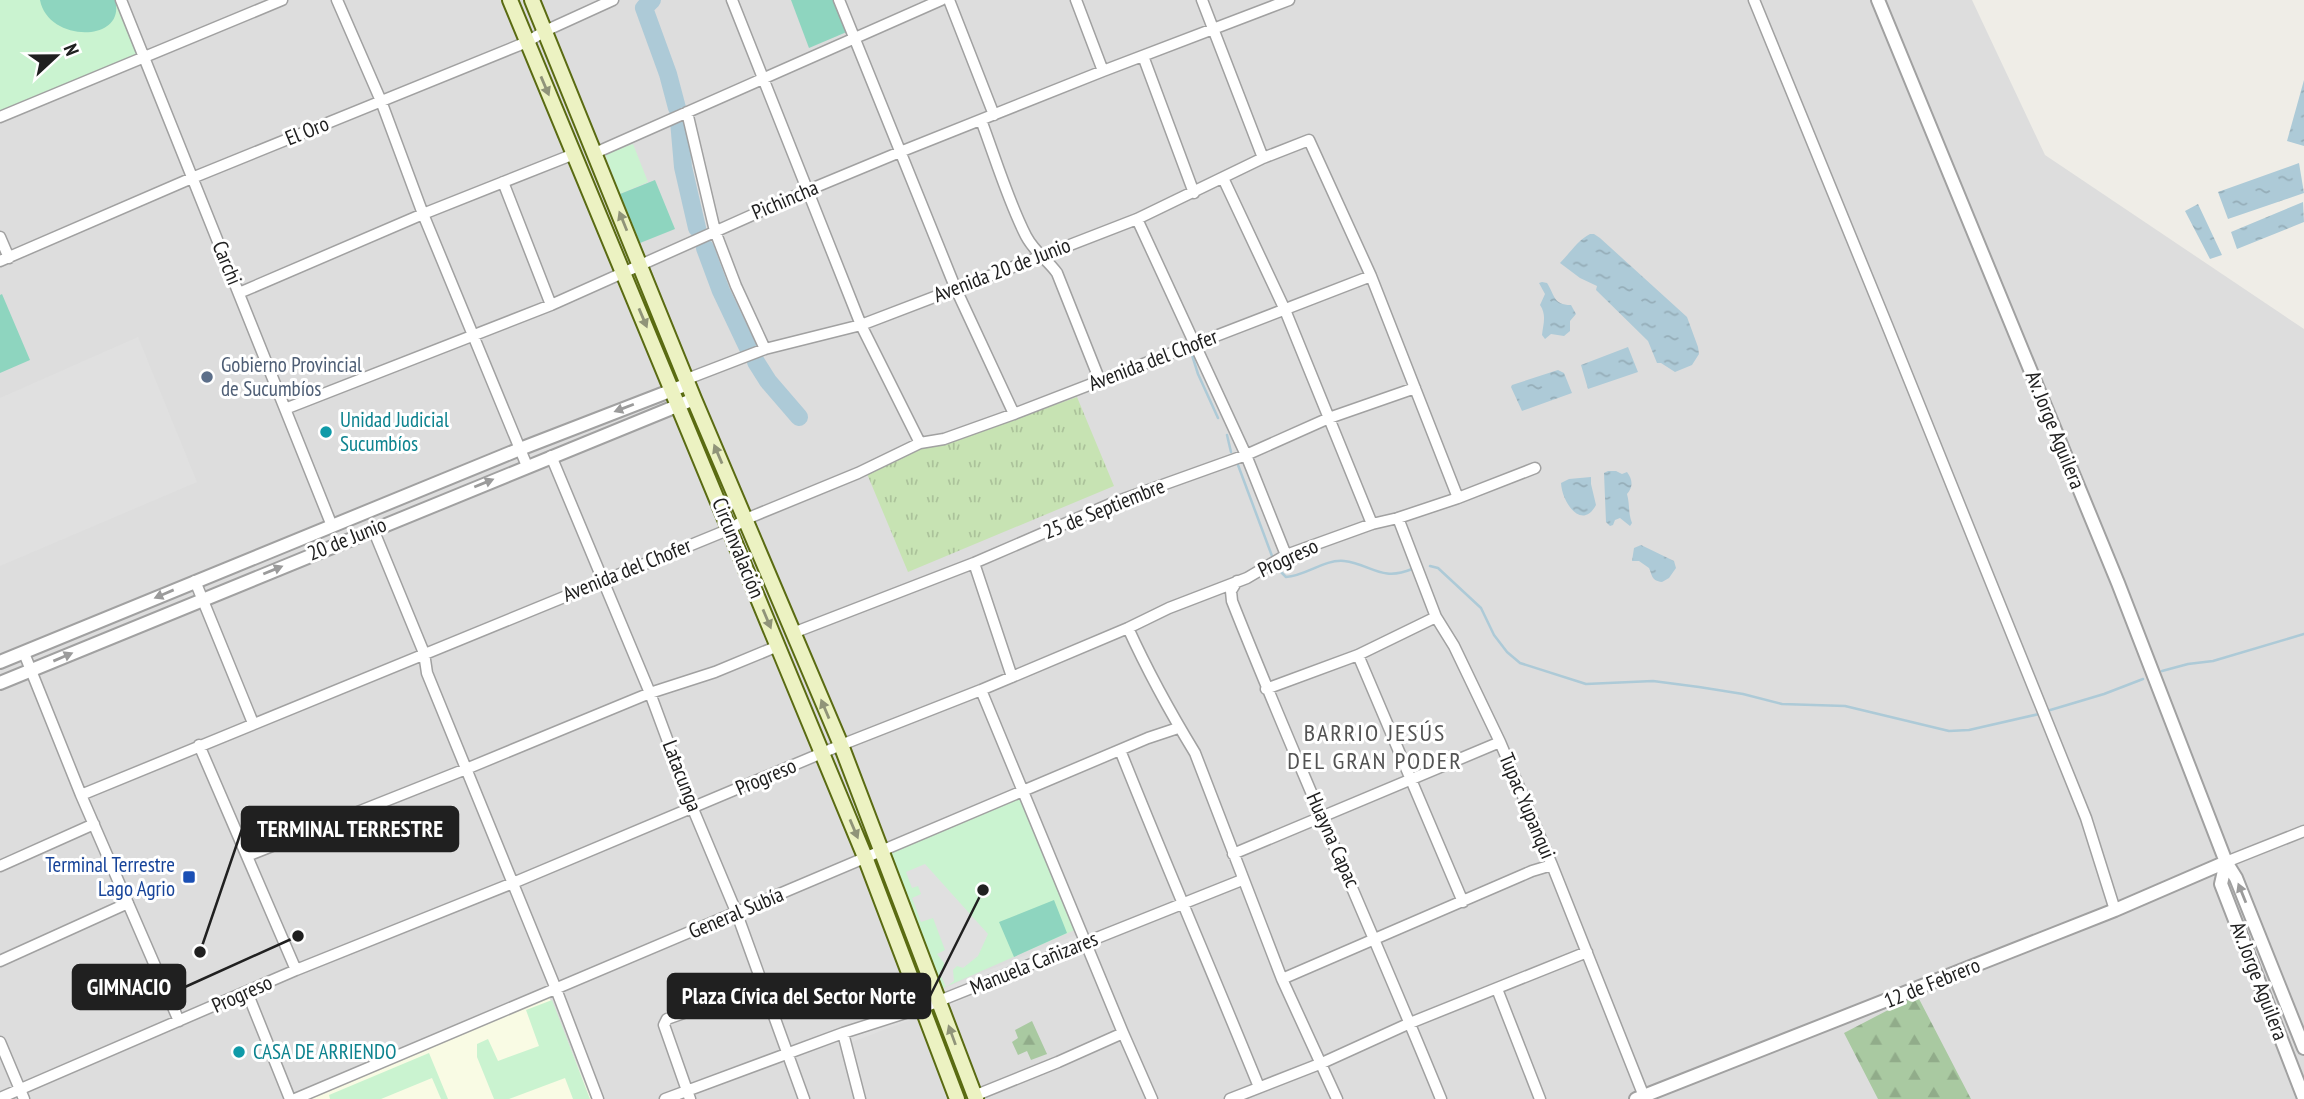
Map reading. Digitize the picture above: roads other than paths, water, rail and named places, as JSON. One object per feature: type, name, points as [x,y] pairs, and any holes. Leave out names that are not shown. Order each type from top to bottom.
[{"type":"main road","name":"Circunvalación","points":[[510,0],[865,857],[957,1099]]},
{"type":"main road","name":"Circunvalación","points":[[532,0],[694,399],[841,746],[975,1098]]},
{"type":"street","name":"Carchi","points":[[121,0],[332,526]]},
{"type":"street","points":[[0,117],[282,0]]},
{"type":"street","points":[[337,0],[381,102],[423,214],[527,466]]},
{"type":"street","name":"El Oro","points":[[4,260],[192,178],[527,42],[613,0]]},
{"type":"street","points":[[732,0],[861,325],[920,443]]},
{"type":"street","points":[[839,0],[955,287],[1014,414]]},
{"type":"street","points":[[595,153],[941,0]]},
{"type":"street","points":[[949,0],[994,115]]},
{"type":"street","points":[[1076,0],[1103,71]]},
{"type":"street","points":[[1202,0],[1263,158]]},
{"type":"street","name":"Pichincha","points":[[285,409],[472,334],[551,306],[715,230],[900,152],[1289,0]]},
{"type":"street","points":[[1754,0],[2086,818],[2115,910]]},
{"type":"street","name":"Av. Jorge Aguilera","points":[[1878,0],[2118,583],[2226,862],[2236,878],[2304,1048]]},
{"type":"street","points":[[1143,56],[1194,193]]},
{"type":"street","points":[[687,112],[715,230],[736,286],[765,348]]},
{"type":"street","points":[[981,120],[1026,236],[1039,257],[1057,273],[1100,381]]},
{"type":"street","name":"Avenida 20 de Junio","points":[[687,382],[765,348],[861,325],[1137,219],[1263,158],[1309,140],[1371,276]]},
{"type":"street","points":[[239,293],[423,214],[574,154]]},
{"type":"street","points":[[1223,178],[1285,310],[1372,524]]},
{"type":"street","points":[[503,182],[551,306]]},
{"type":"street","points":[[1137,219],[1246,455],[1286,555]]},
{"type":"street","points":[[0,237],[4,260]]},
{"type":"street","points":[[1371,276],[1458,498]]},
{"type":"street","name":"Avenida del Chofer","points":[[81,795],[730,529],[746,519],[858,473],[920,443],[944,439],[1014,414],[1371,276]]},
{"type":"street","name":"20 de Junio","points":[[0,662],[687,382]]},
{"type":"street","name":"25 de Septiembre","points":[[793,633],[974,563],[1115,502],[1246,455],[1329,418],[1415,388]]},
{"type":"street","name":"20 de Junio","points":[[0,683],[373,528],[694,399]]},
{"type":"street","name":"Latacunga","points":[[551,456],[650,693],[693,809],[737,914],[804,1099]]},
{"type":"street","name":"Progreso","points":[[0,1098],[22,1094],[296,970],[693,809],[822,753],[981,691],[1237,581],[1286,555],[1372,524],[1458,498],[1535,468]]},
{"type":"street","points":[[351,518],[358,535]]},
{"type":"street","name":"Tupac Yupanqui","points":[[1398,518],[1436,617],[1454,646],[1500,742],[1552,865],[1642,1098]]},
{"type":"street","points":[[373,528],[424,653],[427,673],[598,1099]]},
{"type":"street","points":[[974,563],[1012,677]]},
{"type":"street","points":[[195,581],[253,723]]},
{"type":"street","points":[[1232,601],[1231,591],[1237,581]]},
{"type":"street","points":[[1209,592],[1221,594],[1232,601]]},
{"type":"street","name":"Huayna Capac","points":[[1232,601],[1266,688],[1376,940],[1441,1099]]},
{"type":"street","points":[[1266,688],[1358,655],[1436,617]]},
{"type":"street","points":[[1128,628],[1150,676],[1199,762],[1282,979],[1336,1099]]},
{"type":"street","points":[[247,856],[650,693],[715,672],[778,646]]},
{"type":"street","points":[[23,653],[179,1021]]},
{"type":"street","points":[[1358,655],[1464,902]]},
{"type":"street","points":[[981,691],[1152,1099]]},
{"type":"street","name":"General Subía","points":[[292,1099],[737,914],[882,849],[1178,728]]},
{"type":"street","points":[[1233,854],[1500,742]]},
{"type":"street","points":[[199,745],[296,970]]},
{"type":"street","points":[[1120,750],[1181,904],[1217,983],[1259,1087]]},
{"type":"street","points":[[0,866],[94,824]]},
{"type":"street","points":[[2226,862],[2304,831]]},
{"type":"street","name":"12 de Febrero","points":[[1642,1098],[2115,910],[2226,862]]},
{"type":"street","name":"Av. Jorge Aguilera","points":[[2226,862],[2221,884],[2304,1098]]},
{"type":"street","points":[[1282,979],[1532,871],[1552,865]]},
{"type":"street","name":"Manuela Cañizares","points":[[666,1099],[688,1095],[843,1033],[924,1007],[1242,880]]},
{"type":"street","points":[[0,961],[128,903]]},
{"type":"street","points":[[1230,1099],[1322,1063],[1410,1023],[1587,953]]},
{"type":"street","points":[[688,1095],[664,1025],[667,1019],[762,985]]},
{"type":"street","points":[[1497,989],[1539,1099]]},
{"type":"street","points":[[247,992],[292,1099]]},
{"type":"street","points":[[843,1033],[860,1099]]},
{"type":"street","points":[[975,1098],[1123,1033]]},
{"type":"street","points":[[0,1042],[22,1094]]},
{"type":"water","points":[[2304,80],[2304,146],[2287,141]]},
{"type":"water","points":[[2299,163],[2304,193],[2228,219],[2218,192]]},
{"type":"water","points":[[2303,202],[2304,222],[2237,249],[2231,232]]},
{"type":"water","points":[[2198,204],[2222,255],[2210,259],[2185,211]]},
{"type":"water","points":[[1590,234],[1600,238],[1687,317],[1699,354],[1692,365],[1675,372],[1657,363],[1648,341],[1596,290],[1597,286],[1580,278],[1560,263]]},
{"type":"water","points":[[1539,283],[1547,283],[1558,301],[1571,305],[1576,314],[1570,321],[1570,331],[1564,336],[1551,334],[1545,339],[1542,335],[1544,316],[1540,305],[1545,294]]},
{"type":"water","points":[[1628,347],[1638,372],[1588,389],[1581,365]]},
{"type":"water","points":[[1558,370],[1564,373],[1572,393],[1522,411],[1512,385]]},
{"type":"water","points":[[1608,471],[1622,474],[1627,472],[1632,483],[1627,494],[1632,523],[1630,526],[1620,518],[1610,526],[1606,522],[1604,473]]},
{"type":"water","points":[[1591,477],[1596,505],[1591,512],[1579,515],[1565,499],[1561,483],[1569,479]]},
{"type":"water","points":[[1641,545],[1674,561],[1676,568],[1669,578],[1662,582],[1656,580],[1649,568],[1639,561],[1632,561],[1634,548]]},
{"type":"waterway","points":[[652,0],[644,8],[668,74],[677,108]]},
{"type":"waterway","points":[[679,121],[683,167],[697,228]]},
{"type":"waterway","points":[[705,248],[721,291],[748,348]]},
{"type":"waterway","points":[[1192,355],[1218,418]]},
{"type":"waterway","points":[[756,362],[768,381],[799,417]]},
{"type":"waterway","points":[[1227,435],[1231,452]]},
{"type":"waterway","points":[[1238,465],[1272,556]]},
{"type":"waterway","points":[[1276,567],[1286,577],[1337,561],[1392,574],[1412,569]]},
{"type":"waterway","points":[[1430,566],[1438,568],[1481,608],[1494,635],[1520,663],[1586,684],[1653,681],[1743,694],[1782,704],[1845,706],[1949,731],[1969,730],[2039,714]]},
{"type":"waterway","points":[[2162,671],[2213,661],[2304,634]]},
{"type":"waterway","points":[[2047,711],[2143,679]]},
{"type":"place","name":"Gobierno Provincial de Sucumbíos","points":[[207,377]]},
{"type":"place","name":"Unidad Judicial Sucumbíos","points":[[326,432]]},
{"type":"place","name":"Terminal Terrestre Lago Agrio","points":[[189,877]]},
{"type":"place","name":"Plaza Cívica del Sector Norte","points":[[983,890]]},
{"type":"place","name":"GIMNACIO","points":[[298,936]]},
{"type":"place","name":"TERMINAL TERRESTRE","points":[[200,952]]},
{"type":"place","name":"CASA DE ARRIENDO","points":[[239,1052]]},
{"type":"district","name":"BARRIO JESÚS DEL GRAN PODER","points":[[1375,747]]}]
